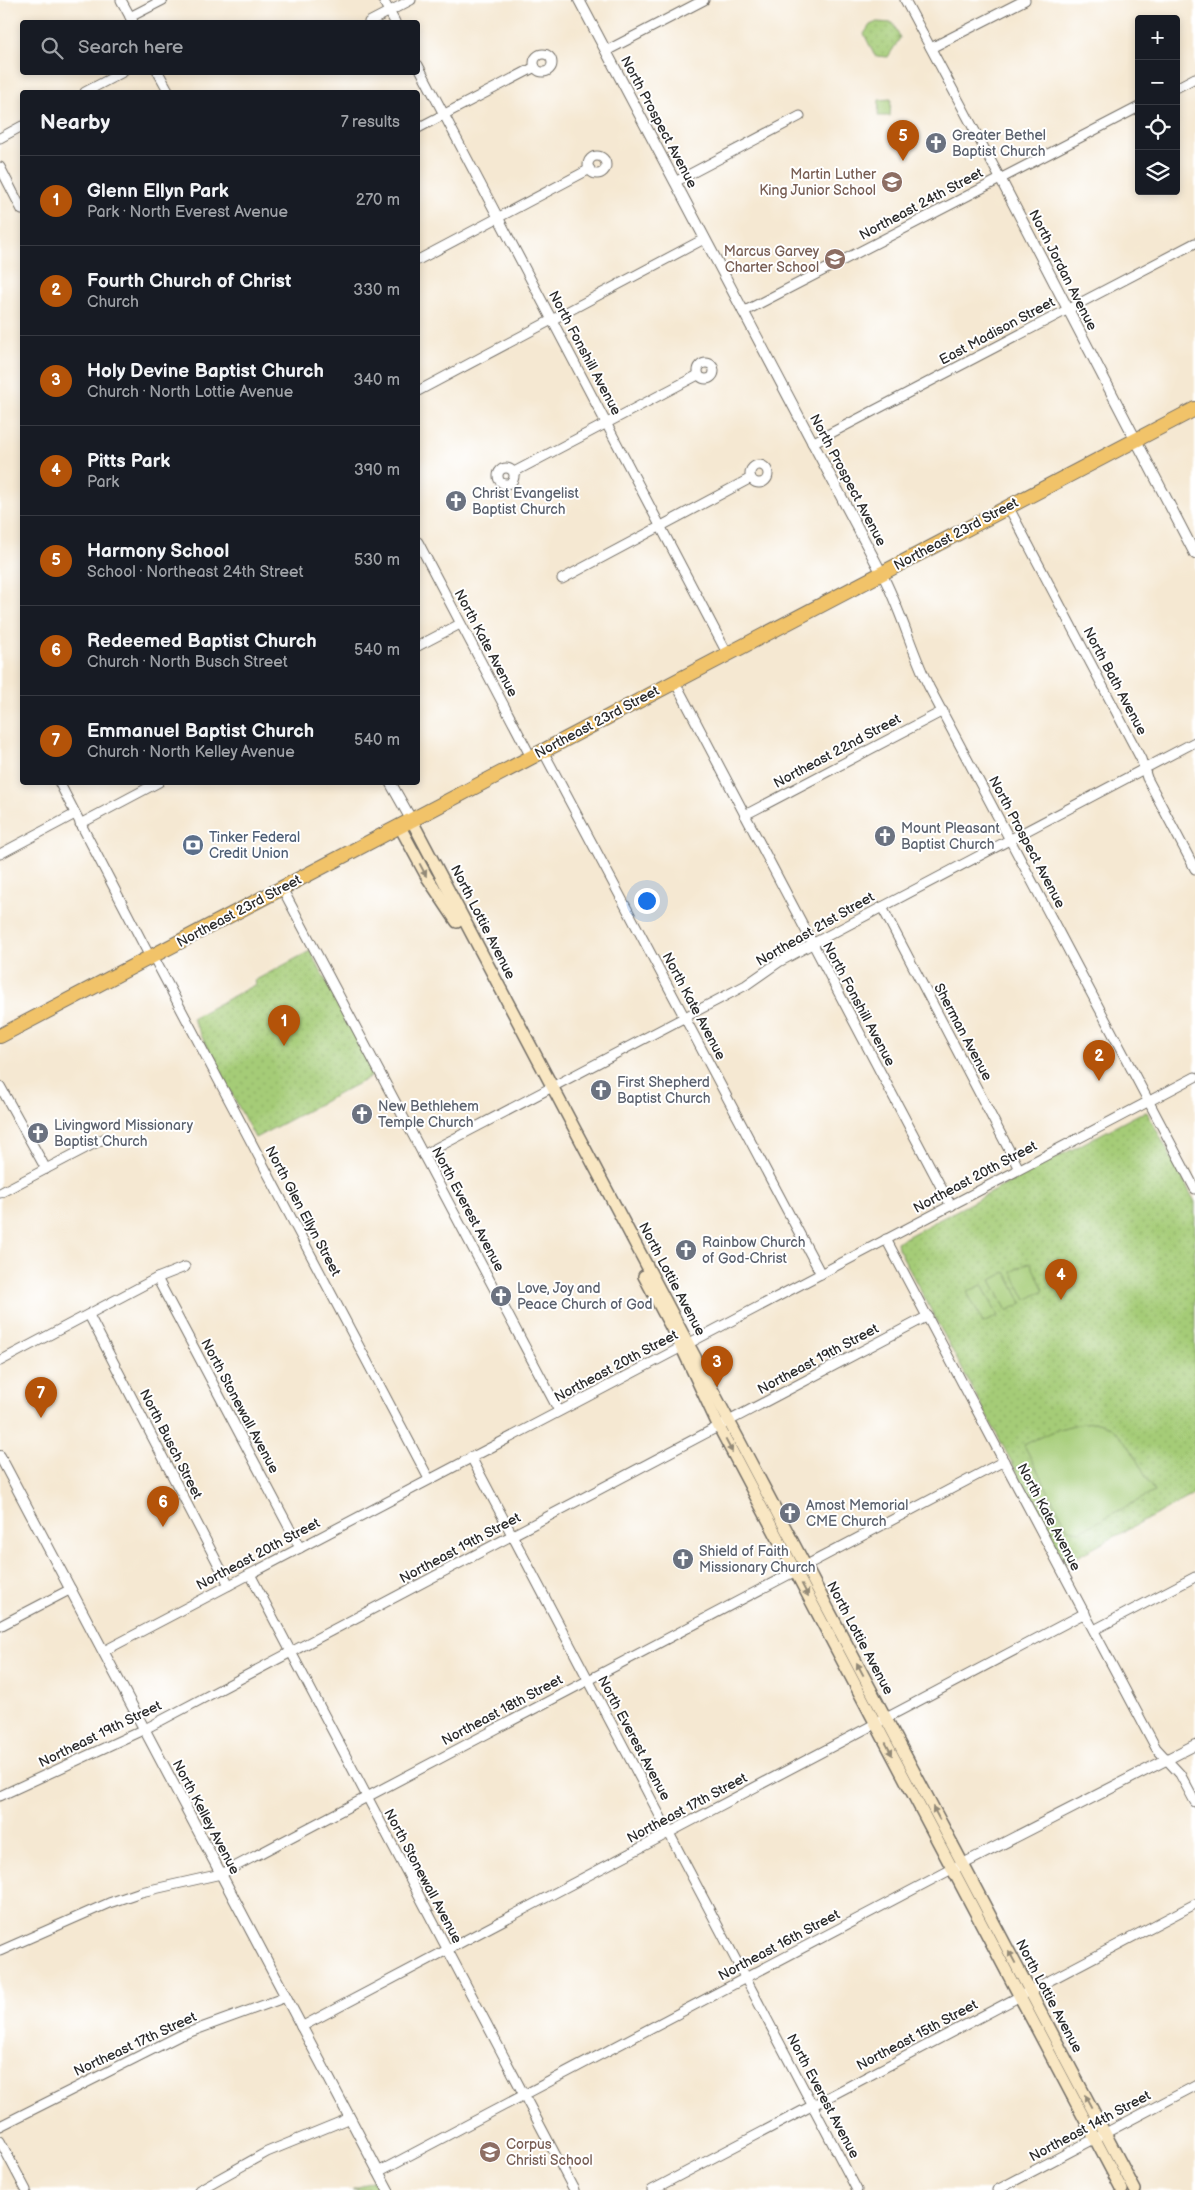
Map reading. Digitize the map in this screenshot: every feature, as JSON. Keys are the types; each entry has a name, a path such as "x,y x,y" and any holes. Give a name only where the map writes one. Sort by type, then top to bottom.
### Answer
{"main road":[{"name":"Northeast 23rd Street","path":"0,1036 1195,409"},
{"name":"North Lottie Avenue","path":"406,824 427,877 451,912 550,1089 800,1569 1100,2136 1135,2190"},
{"name":"North Lottie Avenue","path":"1100,2136 1122,2190"}],"street":[{"path":"121,0 131,20 163,0"},
{"path":"383,0 394,20"},
{"path":"373,20 411,0"},
{"name":"North Prospect Avenue","path":"579,0 882,574 898,609 917,663 1195,1189"},
{"path":"606,51 704,0"},
{"name":"North Jordan Avenue","path":"906,0 1195,554"},
{"path":"931,48 1025,0"},
{"path":"420,127 535,67"},
{"name":"North Fonshill Avenue","path":"420,69 728,655"},
{"path":"90,90 117,75"},
{"path":"160,75 168,90"},
{"path":"1180,86 1195,78"},
{"name":"Northeast 24th Street","path":"743,312 1135,109"},
{"path":"674,182 800,116"},
{"path":"0,138 20,127"},
{"path":"0,167 20,206"},
{"path":"420,259 590,169"},
{"path":"420,390 704,239"},
{"name":"East Madison Street","path":"812,443 1195,243"},
{"path":"514,472 698,375"},
{"path":"562,579 751,478"},
{"name":"North Bath Avenue","path":"1008,506 1195,869"},
{"name":"North Kate Avenue","path":"420,546 460,624 537,754 685,1017 821,1274"},
{"path":"420,645 460,624"},
{"name":"North Fonshill Avenue","path":"674,682 951,1206"},
{"name":"Northeast 22nd Street","path":"744,815 943,711"},
{"name":"Northeast 21st Street","path":"424,1155 746,985 780,962 812,944 1195,742"},
{"name":"North Glen Ellyn Street","path":"61,785 429,1479"},
{"path":"80,824 153,785"},
{"name":"North Lottie Avenue","path":"391,785 406,824"},
{"path":"0,854 76,814"},
{"name":"North Everest Avenue","path":"282,888 559,1411"},
{"name":"Sherman Avenue","path":"882,907 1019,1169"},
{"name":"Northeast 20th Street","path":"104,1651 1195,1077"},
{"path":"0,1086 46,1169"},
{"path":"0,1193 105,1138"},
{"name":"North Kate Avenue","path":"886,1239 1156,1748 1180,1774 1195,1802"},
{"path":"0,1361 157,1278 185,1267"},
{"name":"North Stonewall Avenue","path":"157,1278 300,1548"},
{"name":"North Busch Street","path":"89,1315 229,1585"},
{"name":"Northeast 19th Street","path":"0,1796 145,1730 928,1316"},
{"name":"North Kelley Avenue","path":"0,1456 388,2190"},
{"name":"North Everest Avenue","path":"471,1458 857,2190"},
{"name":"Northeast 18th Street","path":"0,1951 116,1900 141,1892 221,1874 1004,1462"},
{"name":"North Stonewall Avenue","path":"250,1574 290,1654 574,2190"},
{"path":"1094,1630 1195,1577"},
{"path":"0,1626 71,1589"},
{"name":"Northeast 17th Street","path":"302,2027 1085,1613"},
{"name":"Northeast 16th Street","path":"378,2172 958,1867 1195,1745"},
{"name":"Northeast 15th Street","path":"652,2190 1195,1904"},
{"name":"Northeast 17th Street","path":"0,2126 179,2036 286,1997"},
{"name":"Northeast 14th Street","path":"997,2190 1195,2086"},
{"path":"199,2190 267,2152 350,2118"},
{"path":"0,2141 26,2190"}],"green space":[{"path":"877,22 893,23 900,38 888,57 875,56 864,34 870,25"},
{"path":"891,99 890,116 878,116 879,100"},
{"path":"310,951 376,1074 255,1138 192,1018 256,984 254,981"},
{"path":"1147,1112 1195,1202 1195,1494 1065,1563 898,1248 897,1242 1139,1114"},
{"path":"1030,1262 1044,1290 1026,1300 1012,1272"},
{"path":"1006,1272 1022,1303 1007,1311 991,1280"},
{"path":"982,1285 998,1316 983,1323 967,1292"},
{"path":"1094,1422 1111,1427 1129,1446 1154,1492 1080,1531 1068,1529 1024,1445 1058,1430"},
{"path":"375,2179 381,2190 353,2190"}],"place":[{"name":"Greater Bethel Baptist Church","path":"936,143"},
{"name":"Harmony School","path":"903,161"},
{"name":"Martin Luther King Junior School","path":"892,182"},
{"name":"Marcus Garvey Charter School","path":"835,259"},
{"name":"Christ Evangelist Baptist Church","path":"456,501"},
{"name":"Mount Pleasant Baptist Church","path":"885,836"},
{"name":"Tinker Federal Credit Union","path":"193,845"},
{"name":"Glenn Ellyn Park","path":"284,1046"},
{"name":"Fourth Church of Christ","path":"1099,1081"},
{"name":"First Shepherd Baptist Church","path":"601,1090"},
{"name":"New Bethlehem Temple Church","path":"362,1114"},
{"name":"Livingword Missionary Baptist Church","path":"38,1133"},
{"name":"Rainbow Church of God-Christ","path":"686,1250"},
{"name":"Love, Joy and Peace Church of God","path":"501,1296"},
{"name":"Pitts Park","path":"1061,1300"},
{"name":"Holy Devine Baptist Church","path":"717,1387"},
{"name":"Emmanuel Baptist Church","path":"41,1418"},
{"name":"Amost Memorial CME Church","path":"790,1513"},
{"name":"Redeemed Baptist Church","path":"163,1527"},
{"name":"Shield of Faith Missionary Church","path":"683,1559"},
{"name":"Corpus Christi School","path":"490,2152"}]}
